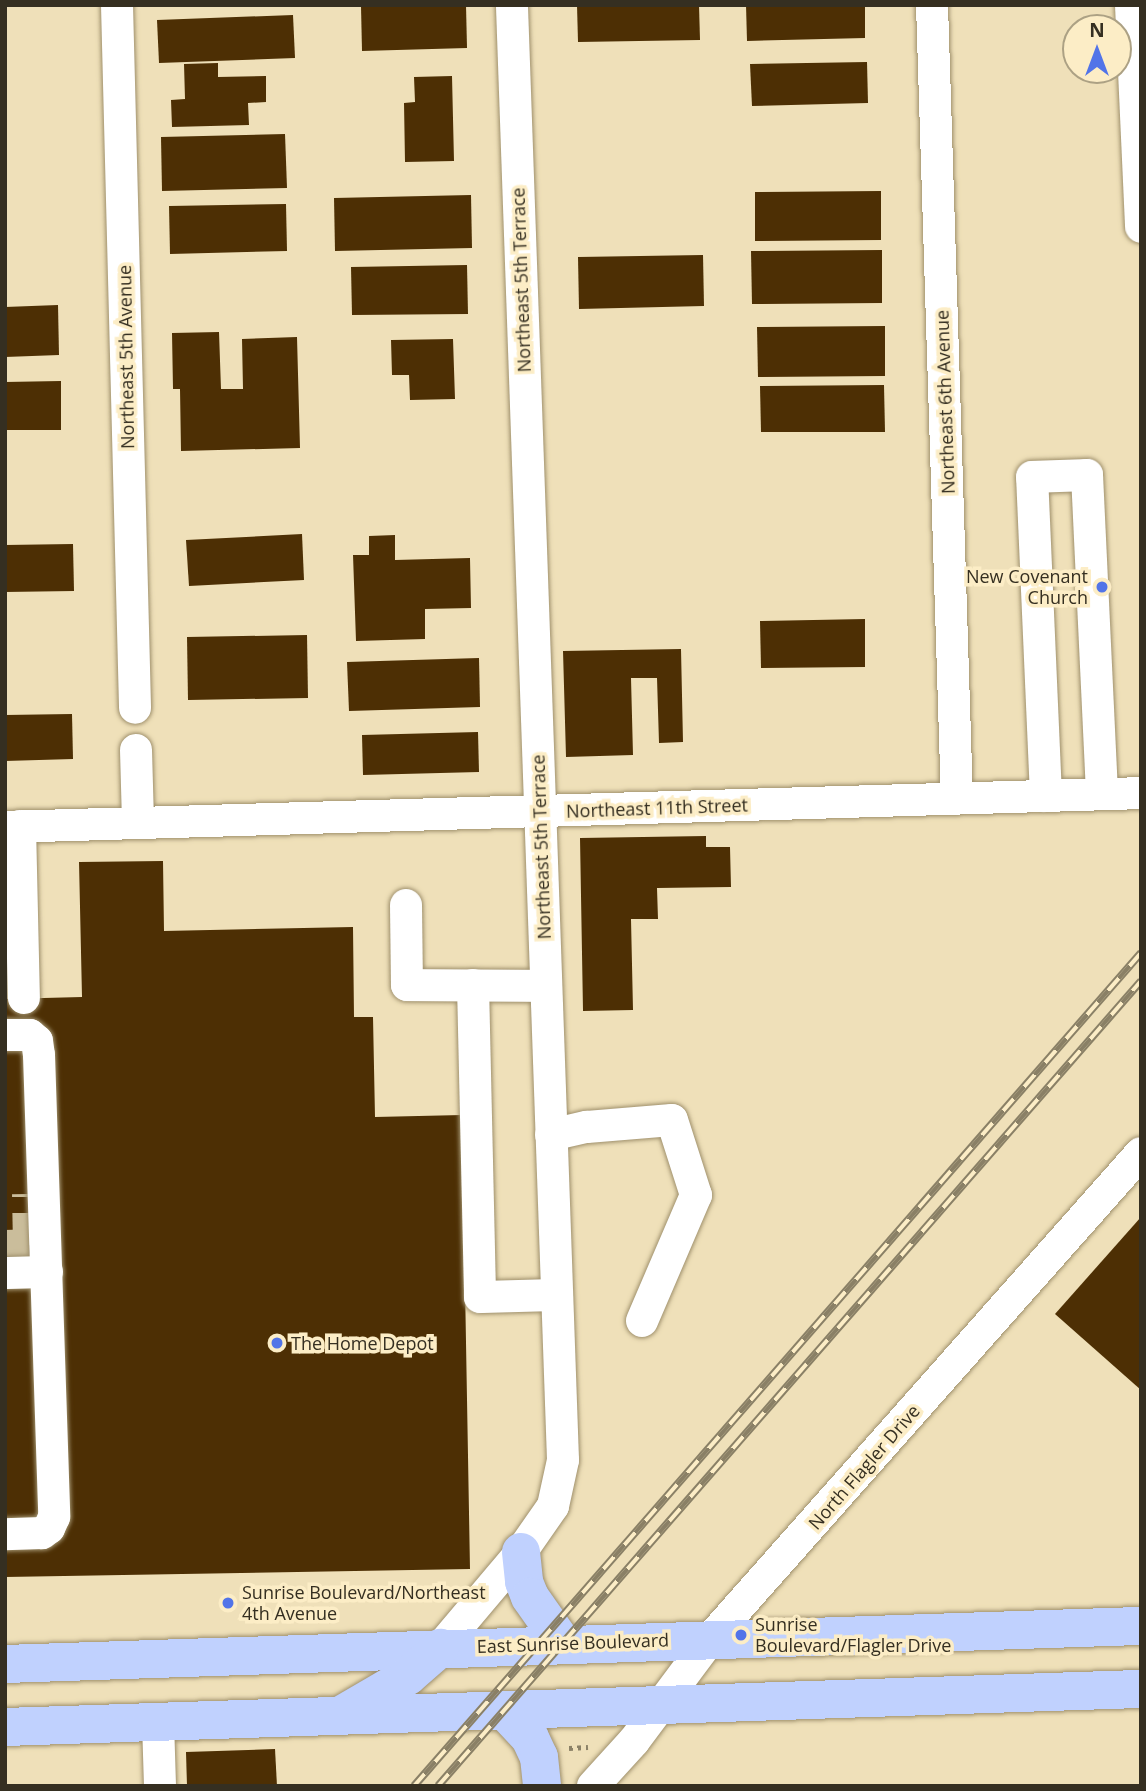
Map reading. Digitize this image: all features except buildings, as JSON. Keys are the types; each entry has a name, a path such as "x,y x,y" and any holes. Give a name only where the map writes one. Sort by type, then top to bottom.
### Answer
{"main road":[{"path":"521,1552 524,1582 530,1597 563,1644"},
{"name":"East Sunrise Boulevard","path":"5,1664 1141,1626"},
{"path":"341,1715 408,1676 440,1648"},
{"path":"5,1727 1137,1692"},
{"path":"505,1710 530,1738 539,1757 542,1786"}],"street":[{"name":"Northeast 5th Avenue","path":"117,5 135,708"},
{"name":"Northeast 5th Terrace","path":"440,1648 521,1552 553,1506 563,1460 512,5"},
{"name":"Northeast 6th Avenue","path":"932,5 957,799"},
{"path":"1131,5 1141,227"},
{"path":"1046,796 1032,477 1073,475 1087,475 1102,794"},
{"path":"136,750 138,823"},
{"name":"Northeast 11th Street","path":"13,827 1141,793"},
{"path":"13,827 14,915 24,998"},
{"path":"405,905 407,985 546,986"},
{"path":"473,985 480,1297 557,1295"},
{"path":"5,1035 30,1035 37,1041 54,1517 49,1528 42,1533 5,1534"},
{"path":"551,1135 587,1127 671,1120 696,1195 642,1321"},
{"name":"North Flagler Drive","path":"593,1786 634,1741 711,1639 1141,1153"},
{"path":"5,1273 47,1272"},
{"path":"158,1722 160,1786"}],"tunnel":[{"path":"5,1246 29,1245 28,1194"}],"railway":[{"path":"414,1786 1141,953"},
{"path":"438,1786 1141,981"}],"place":[{"name":"New Covenant Church","path":"1102,587"},
{"name":"The Home Depot","path":"277,1343"},
{"name":"Sunrise Boulevard/Northeast 4th Avenue","path":"228,1603"},
{"name":"Sunrise Boulevard/Flagler Drive","path":"741,1635"}]}
